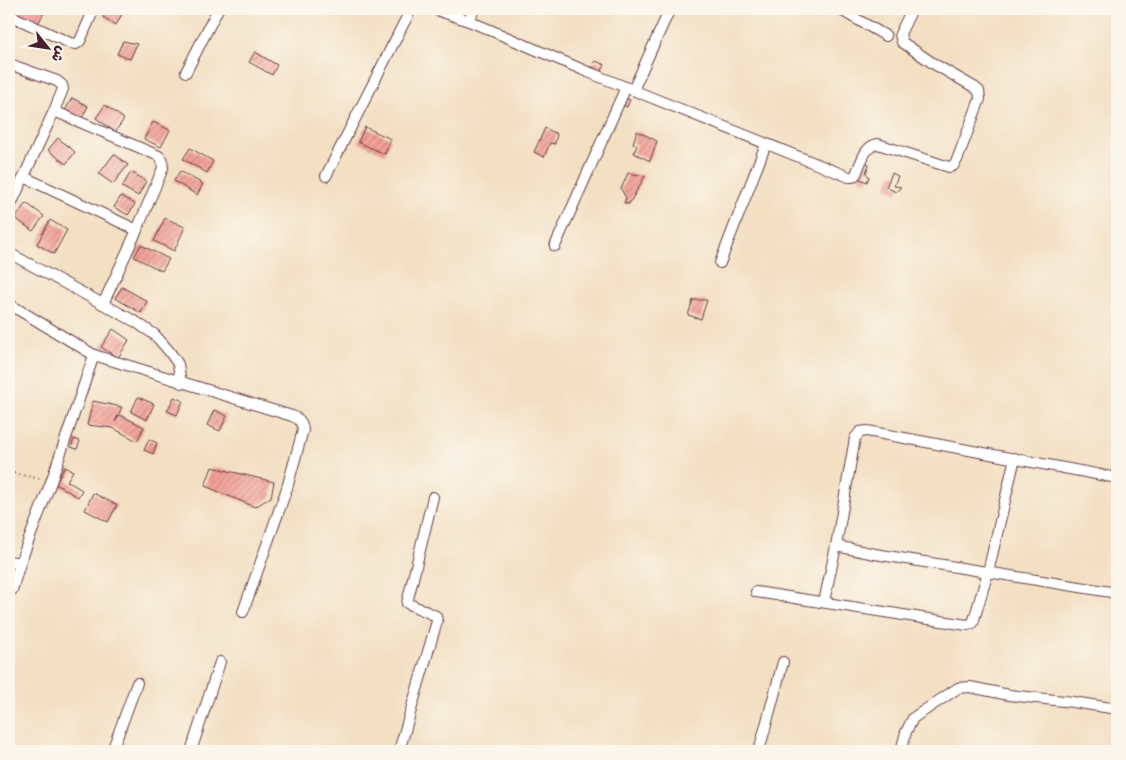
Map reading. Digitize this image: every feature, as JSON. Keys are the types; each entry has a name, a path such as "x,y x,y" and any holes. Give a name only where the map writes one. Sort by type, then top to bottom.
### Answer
{"street":[{"path":"9,16 76,44 80,41 94,9"},
{"path":"186,72 218,9"},
{"path":"326,176 411,9"},
{"path":"434,9 469,21 629,89 849,177 853,177 856,174 869,148 873,144 884,145 938,165 953,166 980,99 979,92 974,87 934,64 902,42 900,34 912,9"},
{"path":"469,21 474,9"},
{"path":"555,246 629,89 670,9"},
{"path":"838,9 886,36"},
{"path":"9,64 57,81 62,85 54,111 9,209"},
{"path":"54,111 159,156 162,160 163,168 103,304"},
{"path":"720,262 766,144"},
{"path":"24,176 137,230"},
{"path":"9,253 136,322 155,335 178,364 182,383"},
{"path":"9,304 94,355 292,416 298,418 302,423 303,430 287,488 243,612"},
{"path":"12,590 94,355"},
{"path":"824,602 855,438 860,432 867,431 1117,478"},
{"path":"756,592 967,626 973,623 988,572 1015,458"},
{"path":"399,751 438,620 436,616 407,603 433,497"},
{"path":"836,546 1117,593"},
{"path":"9,561 20,563"},
{"path":"191,751 220,662"},
{"path":"759,751 783,662"},
{"path":"112,751 137,682"},
{"path":"901,751 906,732 913,718 958,688 975,687 1009,696 1117,709"}],"path":[{"path":"9,472 51,482"}],"building":[{"path":"17,9 46,9 36,27 14,15"},
{"path":"108,9 124,10 116,25 103,17"},
{"path":"123,41 137,44 130,59 117,54"},
{"path":"255,52 277,65 272,75 249,62"},
{"path":"596,61 605,65 601,72 591,66"},
{"path":"622,97 630,100 627,107 620,104"},
{"path":"72,98 88,106 80,122 64,113"},
{"path":"105,105 124,119 115,132 96,118"},
{"path":"153,122 170,130 161,147 144,139"},
{"path":"365,127 391,139 385,154 358,142"},
{"path":"545,128 557,134 555,144 550,143 544,157 534,152"},
{"path":"637,131 657,141 650,161 634,153 637,145 633,143"},
{"path":"58,138 75,152 66,164 48,150"},
{"path":"190,148 213,161 207,173 183,159"},
{"path":"114,154 128,165 113,184 99,174"},
{"path":"864,162 869,164 866,173 869,177 867,182 858,178"},
{"path":"180,171 203,184 197,195 174,181"},
{"path":"131,172 146,181 138,196 122,187"},
{"path":"628,173 645,176 629,204 624,203 626,198 621,189"},
{"path":"892,173 898,176 894,186 901,187 896,192 886,187"},
{"path":"121,196 135,204 128,215 114,207"},
{"path":"26,203 44,216 33,231 15,218"},
{"path":"165,218 185,227 174,251 154,241"},
{"path":"50,220 67,230 54,254 37,244"},
{"path":"141,245 169,259 162,271 134,257"},
{"path":"122,287 147,301 141,313 115,298"},
{"path":"693,300 707,300 701,319 688,315"},
{"path":"113,329 129,340 118,358 101,347"},
{"path":"138,397 154,404 147,420 131,412"},
{"path":"174,397 183,401 177,415 167,411"},
{"path":"93,401 122,407 115,422 120,415 144,427 137,441 113,428 87,425"},
{"path":"214,410 227,416 220,431 207,425"},
{"path":"74,439 80,441 77,449 71,447"},
{"path":"149,439 157,443 153,454 144,450"},
{"path":"65,467 73,471 67,481 82,490 78,497 55,484"},
{"path":"212,467 274,482 271,497 255,507 205,486"},
{"path":"93,493 117,505 108,522 85,510"}]}
